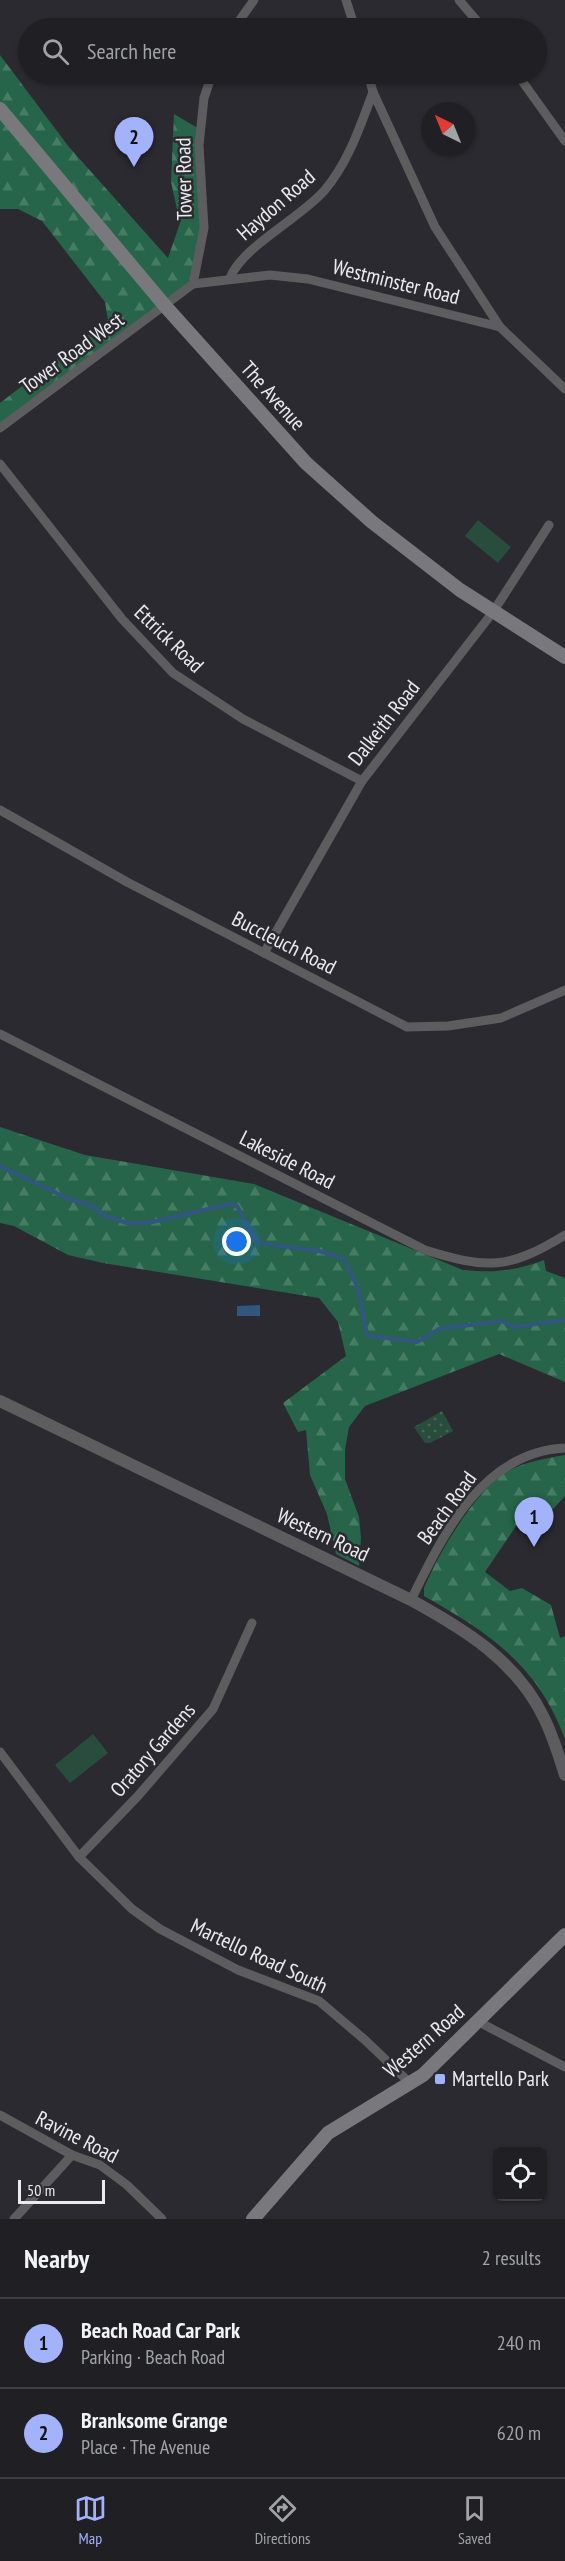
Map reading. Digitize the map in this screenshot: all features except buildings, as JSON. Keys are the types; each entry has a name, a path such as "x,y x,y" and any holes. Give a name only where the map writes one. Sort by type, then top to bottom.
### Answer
{"main road":[{"name":"The Avenue","path":"0,109 166,307 306,463 372,522 460,590 565,657"},
{"name":"Western Road","path":"253,2219 328,2133 411,2084 479,2022 565,1935"}],"street":[{"path":"241,18 254,0"},
{"path":"346,0 352,18"},
{"path":"459,0 474,18"},
{"name":"Tower Road","path":"194,284 204,228 199,145 204,98 209,84"},
{"path":"371,84 435,227 500,327"},
{"path":"524,84 565,141"},
{"name":"Haydon Road","path":"230,278 240,261 324,191 345,162 373,92"},
{"name":"Westminster Road","path":"194,284 270,275 308,279 500,327 565,389"},
{"path":"166,307 194,284"},
{"name":"Tower Road West","path":"0,428 166,307"},
{"name":"Ettrick Road","path":"0,464 122,620 173,673 243,719 362,781"},
{"name":"Dalkeith Road","path":"264,952 362,781 494,612 549,525"},
{"name":"Buccleuch Road","path":"0,810 127,882 406,1027 448,1026 501,1018 565,990"},
{"name":"Lakeside Road","path":"0,1034 425,1250 465,1262 495,1265 540,1251 565,1235"},
{"name":"Western Road","path":"0,1401 411,1600 460,1627 516,1674 544,1717 565,1775"},
{"name":"Beach Road","path":"411,1600 437,1547 458,1516 496,1472 526,1456 565,1448"},
{"name":"Oratory Gardens","path":"79,1857 138,1797 213,1709 252,1623"},
{"name":"Martello Road South","path":"0,1753 79,1857 132,1909 159,1929 238,1970 319,2001 366,2040 411,2084"},
{"path":"479,2022 565,2067"},
{"name":"Ravine Road","path":"0,2115 72,2155 100,2165 127,2185 162,2219"},
{"path":"14,2219 72,2155"}],"green space":[{"path":"0,55 18,79 18,84 22,84 69,147 168,258 180,223 171,182 174,114 201,130 204,228 193,284 0,428 0,403 108,320 105,302 42,221 18,209 0,209"},
{"path":"478,520 511,547 498,563 465,536"},
{"path":"0,1127 85,1155 254,1184 463,1270 504,1270 524,1267 544,1260 546,1271 565,1278 565,1382 499,1354 365,1406 349,1427 345,1450 345,1479 359,1517 361,1538 359,1566 336,1554 327,1514 310,1475 306,1430 298,1432 283,1403 346,1356 338,1322 319,1298 103,1263 68,1255 14,1226 0,1223"},
{"path":"442,1411 453,1431 430,1443 425,1443 414,1427"},
{"path":"565,1455 565,1496 542,1521 527,1510 485,1572 510,1591 522,1588 551,1605 560,1638 565,1636 565,1739 554,1713 526,1671 490,1638 424,1596 424,1588 458,1526 491,1484 503,1474 517,1467"},
{"path":"93,1734 108,1753 70,1783 55,1765"}],"water":[{"path":"260,1305 260,1316 237,1316 237,1306"}],"waterway":[{"path":"0,1166 69,1199 91,1205 103,1215 127,1223 148,1223 230,1204 237,1206 255,1239 264,1244 319,1251 344,1259 358,1288 367,1335 417,1342 439,1329 502,1321 513,1327 565,1320"}],"place":[{"name":"Branksome Grange","path":"134,167"},
{"name":"Beach Road Car Park","path":"534,1547"},
{"name":"Martello Park","path":"440,2079"}]}
